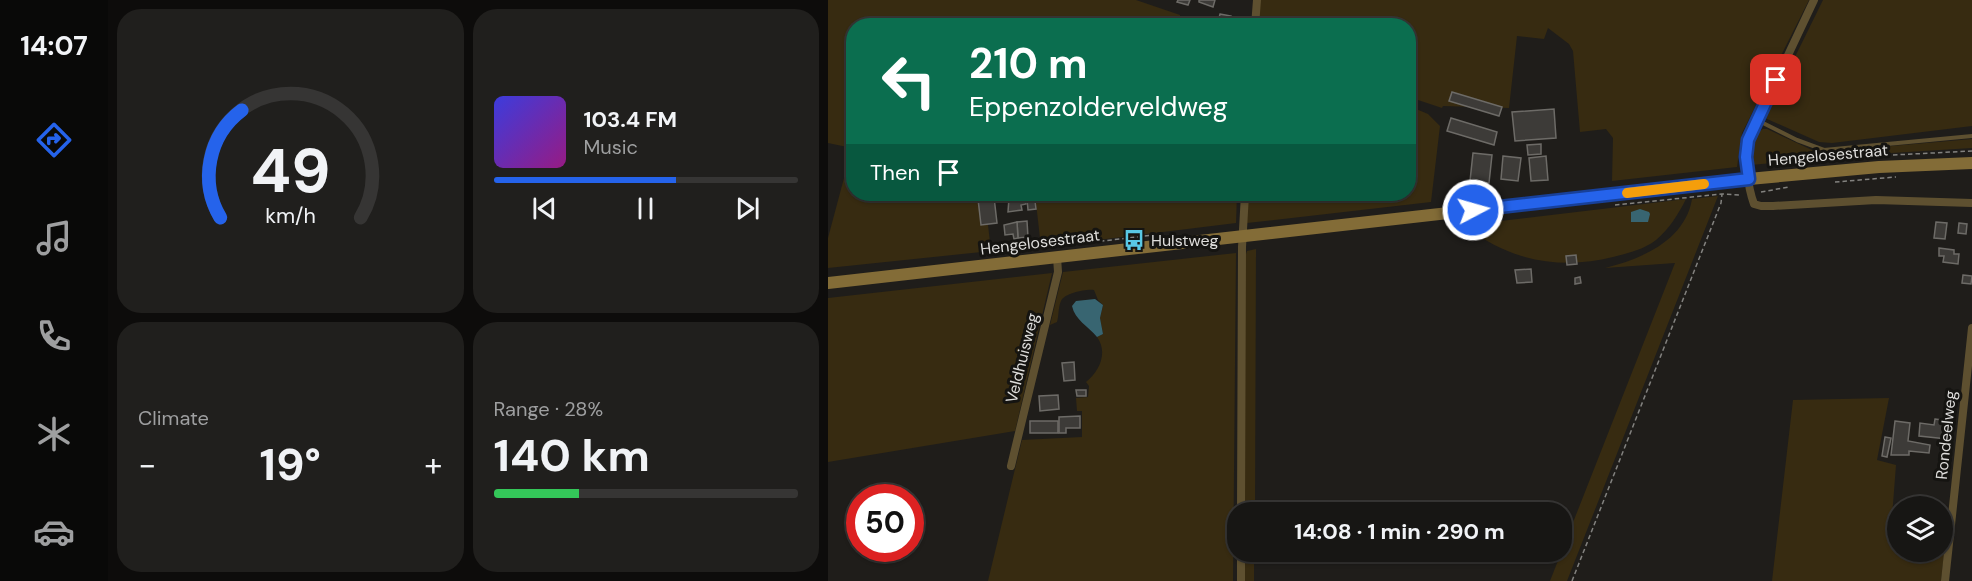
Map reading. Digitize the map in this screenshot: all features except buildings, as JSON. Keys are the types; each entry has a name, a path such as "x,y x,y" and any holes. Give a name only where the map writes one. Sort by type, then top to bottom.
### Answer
{"main road":[{"name":"Hengelosestraat","path":"828,283 1749,179 1879,167 1972,163"}],"street":[{"path":"1256,18 1257,0"},
{"path":"1815,0 1756,120 1747,148 1749,179 1754,204 1761,206 1876,200 1972,203"},
{"path":"1241,502 1242,236 1244,201"},
{"name":"Veldhuisweg","path":"1011,466 1058,273 1057,257"},
{"name":"Rondeelweg","path":"1945,581 1972,328"},
{"path":"1240,581 1241,562"}],"lane":[{"path":"1756,120 1824,150 1972,136"}],"path":[{"name":"Hengelosestraat","path":"1833,183 1900,177"},
{"name":"Hengelosestraat","path":"1572,581 1721,203 1722,194 1751,194 1793,186"}],"shaded area":[{"path":"828,0 1136,0 1180,15 1180,18 846,18 846,147 828,143"},
{"path":"1260,0 1809,0 1742,133 1737,167 1612,181 1613,138 1606,129 1580,132 1573,51 1569,44 1548,28 1544,39 1517,36 1509,108 1443,106 1442,108 1416,99 1416,18 1259,18"},
{"path":"1823,0 1972,0 1972,126 1832,143 1819,142 1765,118"},
{"path":"1416,109 1428,114 1440,126 1431,202 1247,223 1247,201 1416,201"},
{"path":"1763,129 1812,150 1823,152 1972,139 1972,148 1751,165 1749,147 1754,134"},
{"path":"846,170 846,201 978,201 981,225 988,225 991,251 828,268 828,238"},
{"path":"1718,196 1567,581 1550,581 1557,562 1572,562 1572,525 1675,263 1605,268 1647,253 1671,237 1688,214 1692,199"},
{"path":"1686,199 1669,226 1651,243 1641,249 1594,261 1556,262 1519,255 1484,239 1467,225"},
{"path":"1036,201 1237,201 1236,223 1041,247"},
{"path":"1256,249 1255,502 1244,502 1245,257 1247,251"},
{"path":"1236,253 1234,502 1227,502 1227,562 1233,562 1233,581 988,581 1022,440 1082,437 1082,411 1077,411 1076,398 1088,397 1089,386 1086,382 1099,367 1101,361 1102,349 1097,337 1103,334 1100,318 1103,305 1094,290 1076,292 1063,298 1057,322 1050,325 1063,272"},
{"path":"1052,273 1015,431 828,462 828,298"},
{"path":"1889,398 1877,460 1896,465 1894,496 1887,496 1887,562 1943,562 1941,581 1772,581 1793,400"},
{"path":"1244,562 1254,562 1254,581 1244,581"}],"water":[{"path":"1640,209 1649,212 1648,222 1631,222 1631,212"},
{"path":"1095,299 1103,305 1100,318 1103,334 1097,337 1079,319 1072,306 1076,301"}],"slow traffic":[{"path":"1627,193 1704,184"}],"place":[{"name":"Hulstweg","path":"1134,240"}],"route":[{"path":"1473,210 1749,179 1746,157 1748,140 1776,80"}]}
